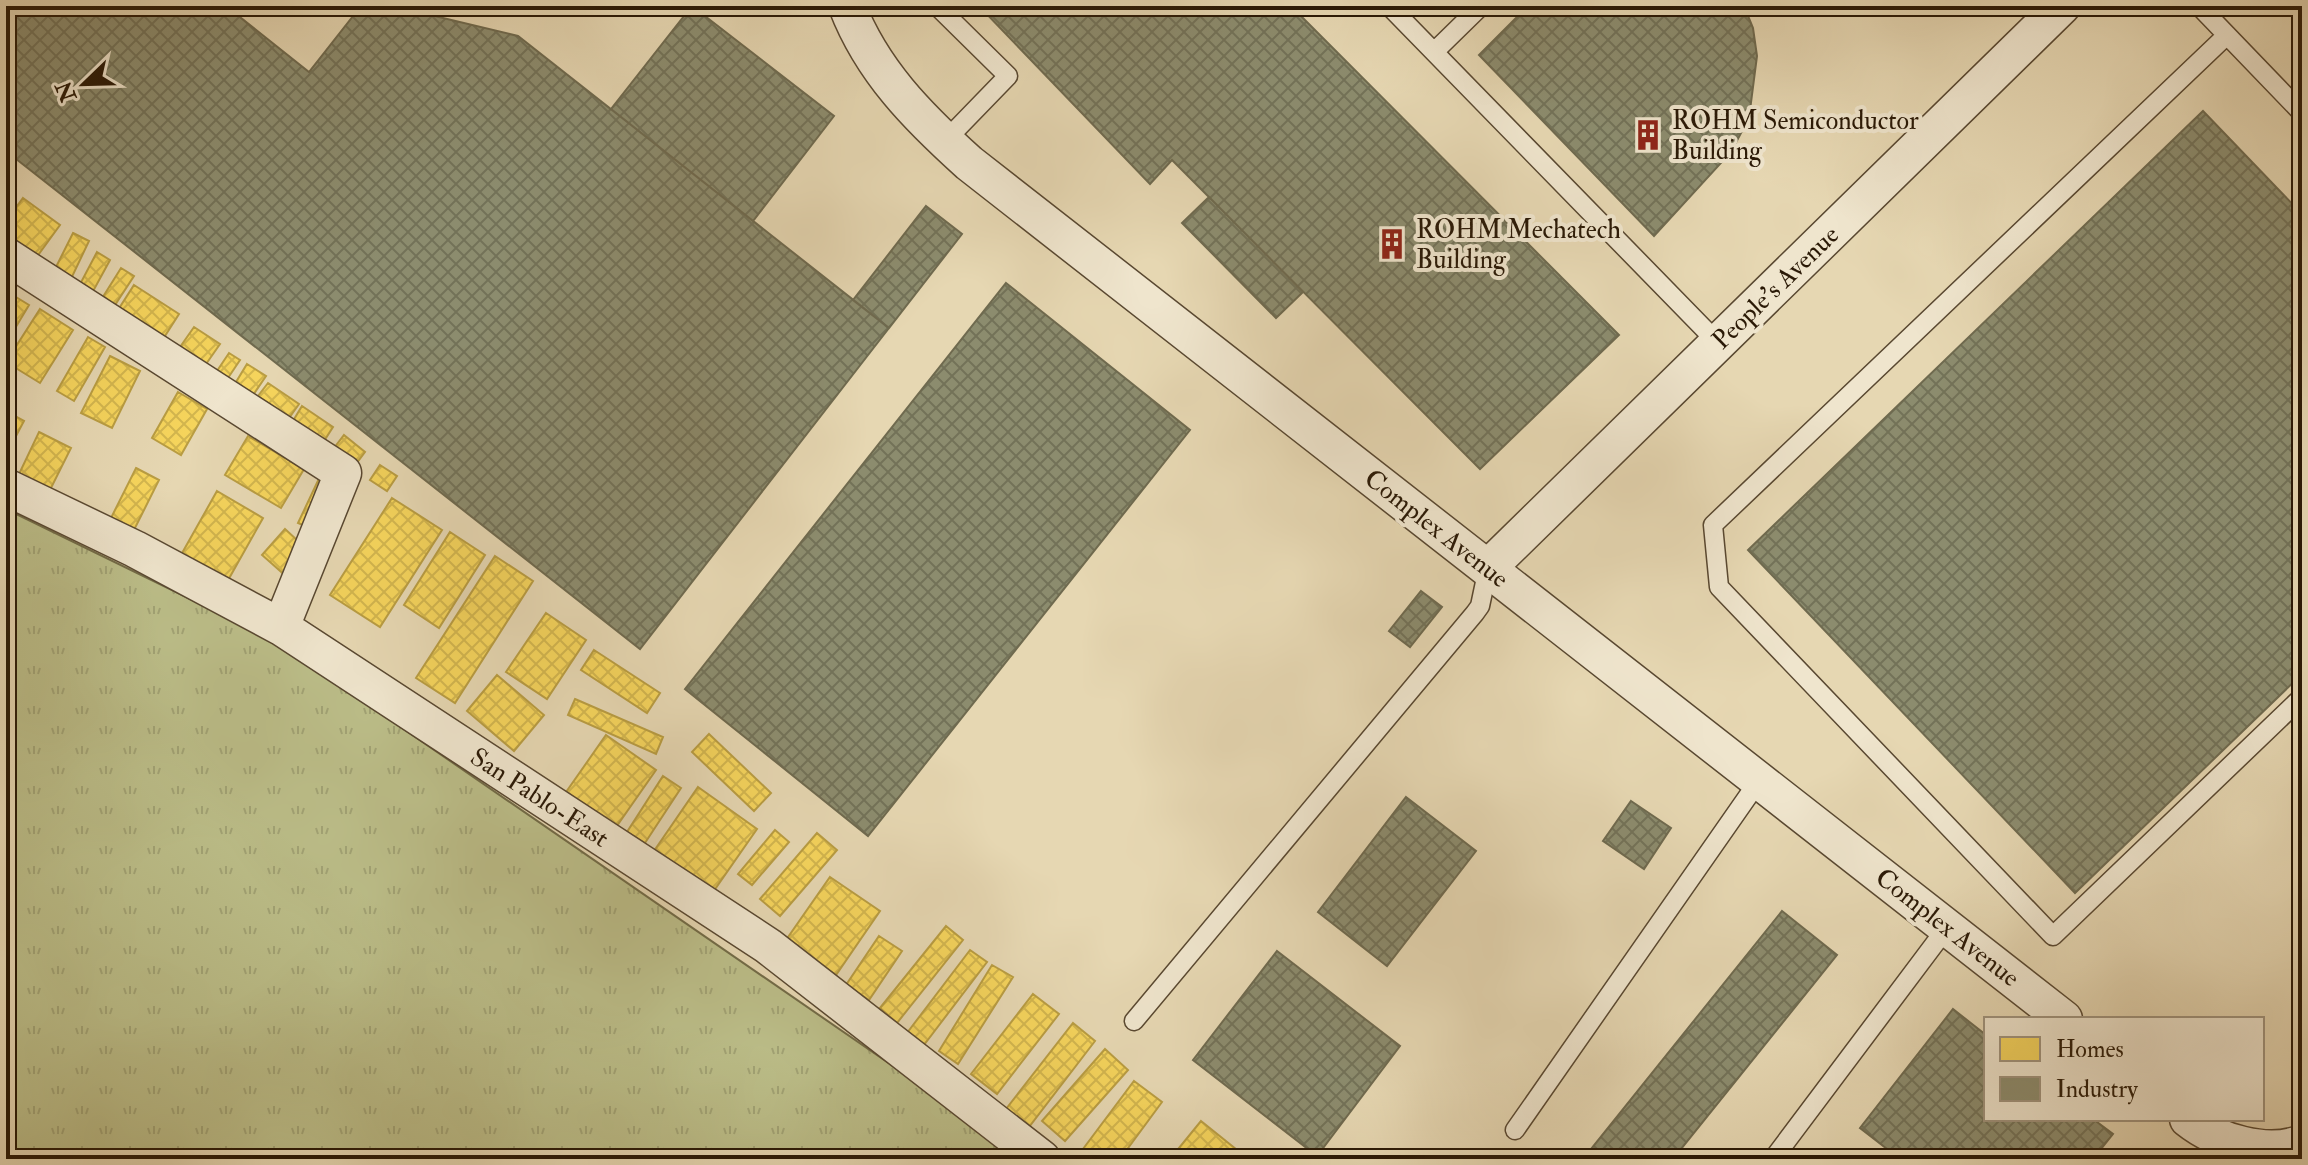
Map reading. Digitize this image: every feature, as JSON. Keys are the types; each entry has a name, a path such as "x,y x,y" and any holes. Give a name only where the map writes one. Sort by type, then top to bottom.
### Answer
{"street":[{"name":"Complex Avenue","path":"847,6 872,58 895,91 945,141 2062,1017"},
{"name":"People's Avenue","path":"1488,568 2062,6"},
{"path":"6,256 343,473 281,627"},
{"name":"San Pablo-East","path":"6,487 135,549 281,627 768,946 1042,1159"},
{"path":"2191,1121 2247,1153 2302,1143"}],"lane":[{"path":"1389,6 1718,343"},
{"path":"1434,52 1481,6"},
{"path":"2199,6 2302,113"},
{"path":"939,8 1008,76 945,141"},
{"path":"2227,35 1713,525 1719,587 2053,936 2302,697"},
{"path":"1134,1021 1475,613 1480,606 1488,568"},
{"path":"1515,1130 1760,779"},
{"path":"1773,1159 1948,926"}],"green space":[{"path":"6,509 276,641 980,1126 1020,1159 6,1159"}],"building: Homes":[{"path":"23,198 60,225 36,258 6,236 6,221"},
{"path":"73,233 89,241 70,281 53,273"},
{"path":"97,252 110,260 91,295 78,288"},
{"path":"121,268 134,276 113,308 101,300"},
{"path":"134,285 179,314 163,339 118,310"},
{"path":"16,297 29,305 8,340 6,314"},
{"path":"40,309 73,330 40,383 6,362"},
{"path":"194,327 220,344 204,367 178,350"},
{"path":"88,337 105,347 74,401 57,391"},
{"path":"229,353 240,360 226,381 215,374"},
{"path":"110,356 140,371 112,428 81,413"},
{"path":"247,364 266,376 251,398 233,387"},
{"path":"268,383 299,404 289,418 258,396"},
{"path":"178,392 207,409 181,455 152,438"},
{"path":"302,406 333,427 324,441 293,421"},
{"path":"6,411 24,421 6,455"},
{"path":"39,432 71,448 50,490 19,474"},
{"path":"344,435 365,452 356,464 334,448"},
{"path":"248,436 304,469 281,508 225,475"},
{"path":"380,465 397,476 387,491 370,480"},
{"path":"136,468 159,480 133,532 110,520"},
{"path":"324,468 314,530 298,523"},
{"path":"217,491 263,518 227,582 181,555"},
{"path":"392,498 442,530 380,627 330,595"},
{"path":"285,529 310,552 287,577 262,555"},
{"path":"450,532 485,555 439,628 404,605"},
{"path":"495,556 533,581 455,703 416,678"},
{"path":"546,613 586,640 547,699 506,672"},
{"path":"594,650 660,693 647,713 581,670"},
{"path":"497,675 544,715 514,751 467,711"},
{"path":"575,699 663,737 656,754 568,715"},
{"path":"709,734 771,793 754,811 692,752"},
{"path":"606,735 656,770 614,830 564,795"},
{"path":"663,776 681,788 645,843 627,832"},
{"path":"698,787 757,829 713,892 654,851"},
{"path":"775,830 789,842 752,885 738,874"},
{"path":"817,833 837,850 780,916 760,899"},
{"path":"830,877 880,911 836,975 786,940"},
{"path":"946,926 963,940 897,1023 880,1008"},
{"path":"879,936 902,951 869,1000 846,985"},
{"path":"970,950 987,962 924,1045 907,1033"},
{"path":"992,965 1013,977 958,1064 939,1051"},
{"path":"1033,994 1059,1014 997,1094 971,1074"},
{"path":"1073,1023 1095,1041 1029,1127 1006,1109"},
{"path":"1105,1049 1128,1070 1065,1141 1042,1121"},
{"path":"1134,1081 1162,1102 1120,1159 1096,1159 1083,1149"},
{"path":"1201,1121 1242,1154 1238,1159 1170,1159"}],"building: Industry":[{"path":"6,6 226,6 309,72 361,6 393,6 518,36 889,328 640,649 6,151"},
{"path":"692,6 834,116 753,221 611,109"},
{"name":"ROHM Mechatech Building","path":"979,6 1291,6 1619,335 1480,469 1172,160 1150,184"},
{"name":"ROHM Semiconductor Building","path":"1528,6 1744,6 1753,28 1757,56 1749,118 1731,152 1654,236 1479,55"},
{"path":"2203,111 2302,214 2302,674 2075,893 1748,550"},
{"path":"1209,197 1303,292 1276,318 1182,223"},
{"path":"926,206 962,234 889,328 853,300"},
{"path":"1006,283 1190,430 868,836 685,689"},
{"path":"1421,591 1442,607 1410,647 1389,631"},
{"path":"1406,797 1476,851 1387,966 1318,912"},
{"path":"1631,801 1671,828 1644,869 1603,841"},
{"path":"1782,911 1837,955 1673,1159 1583,1159"},
{"path":"1277,951 1400,1046 1317,1156 1193,1060"},
{"path":"1953,1009 1984,1033 1984,1121 2096,1121 2113,1134 2093,1159 1900,1159 1860,1128"}],"place":[{"name":"ROHM Semiconductor Building","path":"1648,135"},
{"name":"ROHM Mechatech Building","path":"1392,244"}]}
